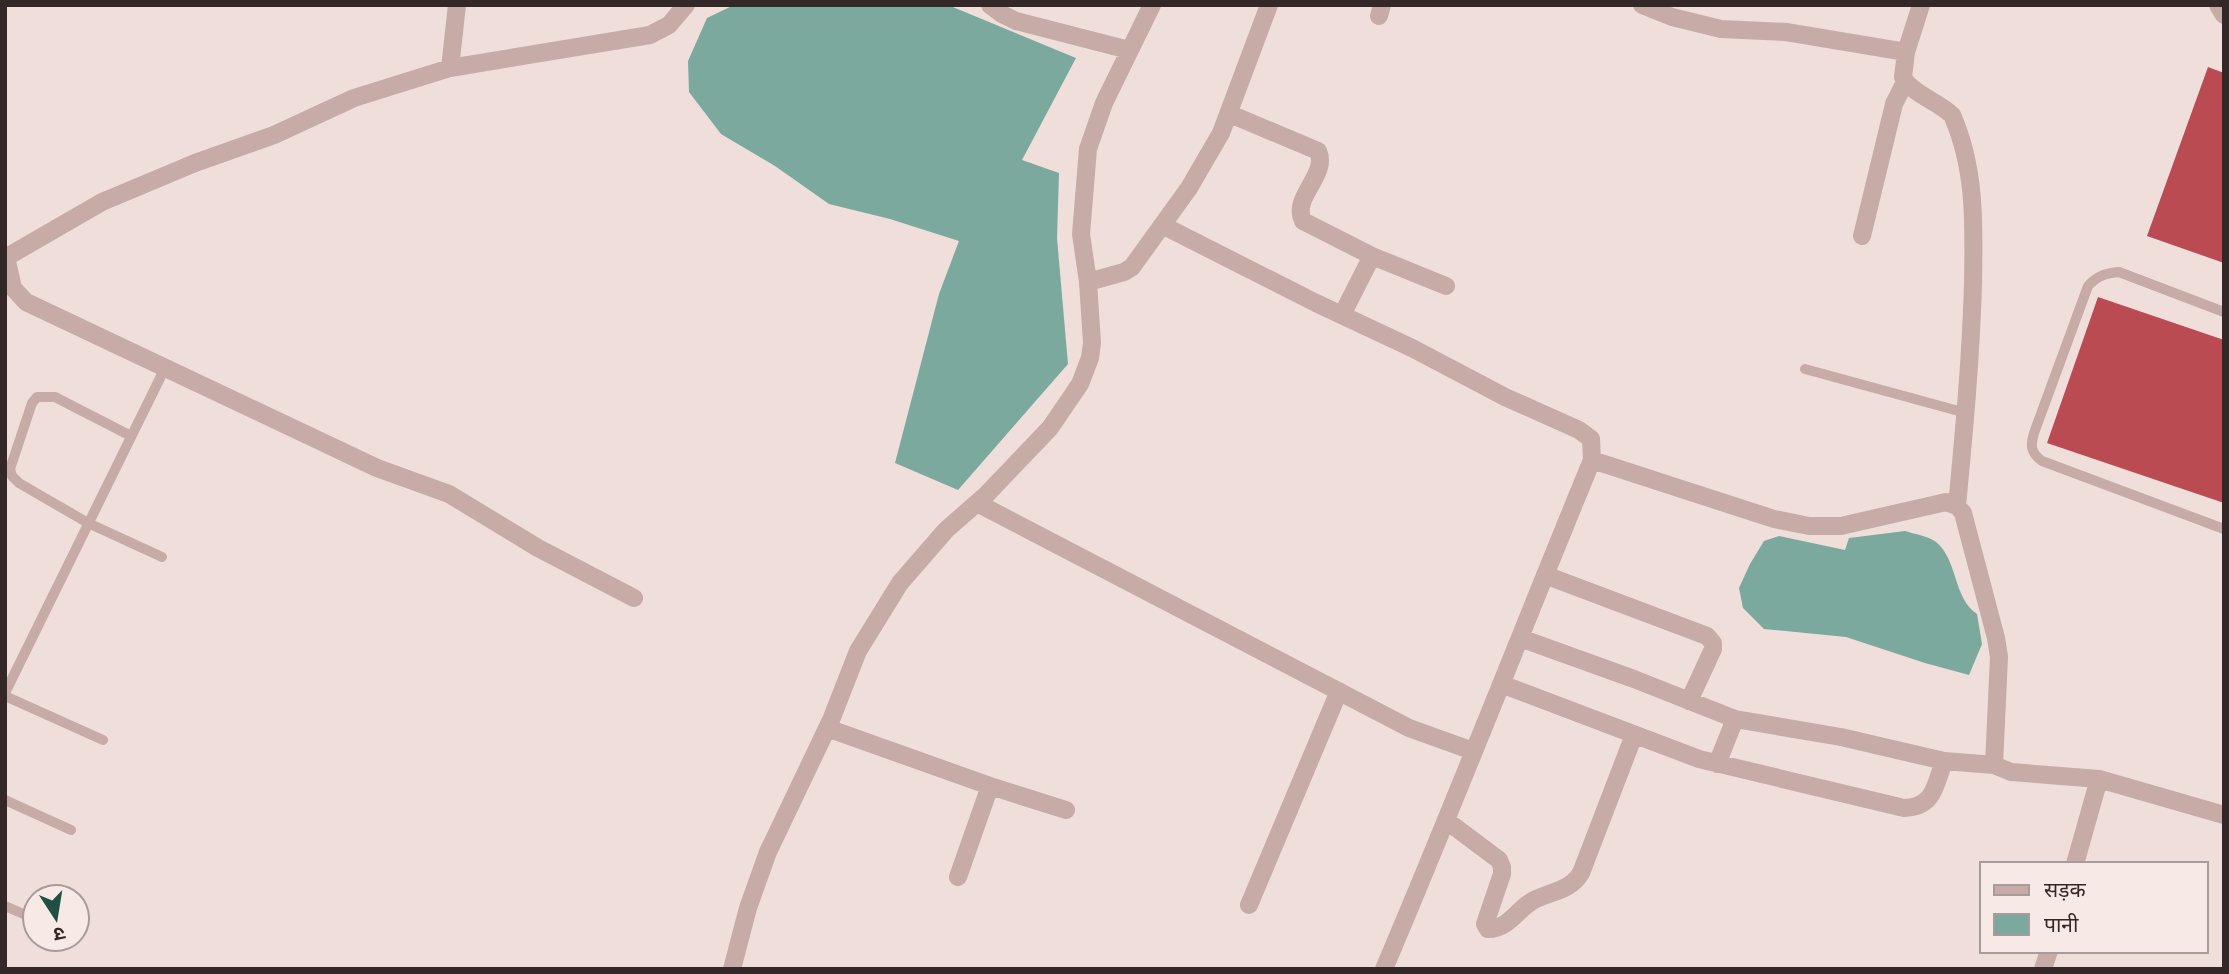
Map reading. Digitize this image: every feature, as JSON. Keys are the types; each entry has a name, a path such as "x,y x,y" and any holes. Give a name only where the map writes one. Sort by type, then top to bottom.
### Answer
{"street":[{"path":"450,68 457,5"},
{"path":"662,31 667,5"},
{"path":"634,598 538,548 449,494 377,468 26,302 13,288 6,258 114,197 203,160 274,135 335,105 450,68 650,35 662,31 686,5"},
{"path":"990,5 1016,21 1129,50"},
{"path":"732,969 748,908 768,852 827,728 858,651 900,583 946,530 977,503 1050,428 1080,384 1090,358 1092,344 1088,282 1081,234 1085,164 1104,103 1153,5"},
{"path":"1088,282 1124,272 1132,267 1189,188 1230,114 1258,29 1269,5"},
{"path":"1642,5 1672,17 1721,29 1786,32 1906,52"},
{"path":"1862,236 1894,104 1905,82 1902,68 1921,5"},
{"path":"2218,5 2224,15"},
{"path":"1905,82 1952,115 1971,181 1975,228 1971,358 1957,506"},
{"path":"1230,114 1318,151 1320,166 1301,207 1303,221 1372,256 1446,286"},
{"path":"1162,225 1412,348 1505,397 1579,430 1591,439 1591,460 1447,821 1384,969"},
{"path":"1342,315 1372,256"},
{"path":"1591,460 1774,519 1809,526 1841,526 1946,502 1957,506 1963,513 1996,638 1999,672 1994,765"},
{"path":"977,503 1409,728 1473,751"},
{"path":"1545,575 1707,636 1713,643 1713,649 1689,701"},
{"path":"1520,638 1735,719 1841,737 1944,761 1994,765 2011,772 2099,779 2224,815"},
{"path":"1501,684 1717,764 1903,808 1916,808 1925,804 1944,761"},
{"path":"1249,905 1339,691"},
{"path":"1717,764 1735,719"},
{"path":"827,728 1066,810"},
{"path":"1447,821 1499,860 1502,874 1485,924 1488,929 1495,929 1506,924 1535,899 1574,884 1581,873 1634,734"},
{"path":"2076,862 2099,779"},
{"path":"958,877 990,786"}],"lane":[{"path":"2224,312 2119,272 2110,272 2093,280 2088,286 2034,433 2031,448 2035,456 2042,461 2224,528"},
{"path":"103,740 5,694 164,368"},
{"path":"1805,369 1966,413"},
{"path":"131,436 55,397 37,397 32,403 11,461 12,477 88,523 162,557"},
{"path":"5,800 71,831"}],"water":[{"path":"734,5 948,5 1076,58 1022,160 1059,173 1057,238 1068,364 958,490 895,463 939,294 959,241 890,219 829,204 775,166 721,134 689,92 688,61 707,18"},
{"path":"1905,531 1929,538 1943,550 1964,599 1977,614 1982,644 1969,675 1846,637 1764,629 1743,608 1739,588 1764,541 1779,536 1845,550 1849,538"}],"building":[{"path":"2208,67 2224,73 2224,263 2147,236"},
{"path":"2098,297 2224,340 2224,503 2047,443"}]}
